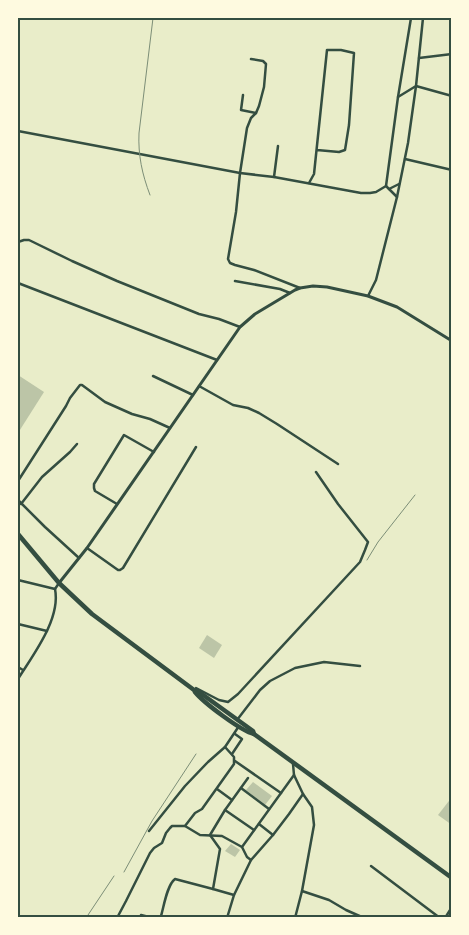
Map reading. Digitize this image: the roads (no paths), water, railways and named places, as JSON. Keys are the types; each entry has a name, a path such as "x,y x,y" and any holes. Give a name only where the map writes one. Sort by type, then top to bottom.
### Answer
{"highway":[{"path":"18,534 59,583 92,614 253,731 254,734"},
{"path":"195,689 195,693 221,714 293,761 452,878"}],"street":[{"path":"18,131 137,155 370,194 386,186 411,18"},
{"path":"368,296 376,280 405,159 416,86 423,18"},
{"path":"309,184 314,174 327,50 354,52 349,124 345,150 339,152 317,150"},
{"path":"419,58 452,54"},
{"path":"251,59 263,61 266,64 264,86 256,113 247,128 228,259 235,265 254,270 300,288"},
{"path":"398,97 416,86 452,96"},
{"path":"243,95 241,110 256,113"},
{"path":"274,178 278,146"},
{"path":"405,159 452,170"},
{"path":"389,189 400,184"},
{"path":"386,186 397,197"},
{"path":"18,242 29,240 117,281 199,314 240,327"},
{"path":"235,281 280,289 290,293"},
{"path":"18,283 217,360"},
{"path":"18,679 47,631 53,616 55,588 87,548 240,327 255,314 300,288 313,286 368,296 398,307 452,341"},
{"path":"153,376 193,395"},
{"path":"18,481 80,385 105,402 170,428"},
{"path":"199,386 233,405 248,408 259,413 338,464"},
{"path":"117,504 95,491 94,484 124,435 154,452"},
{"path":"22,504 42,477 77,444"},
{"path":"87,548 118,570 123,568 196,447"},
{"path":"195,689 228,702 238,694 360,562 368,542 316,472"},
{"path":"18,500 79,558"},
{"path":"18,580 55,588"},
{"path":"18,624 47,631"},
{"path":"237,720 260,690 270,681 295,668 324,662 360,666"},
{"path":"18,667 23,670"},
{"path":"149,831 185,786 225,747 239,726"},
{"path":"232,754 242,738 235,734"},
{"path":"225,747 232,754 235,761 281,793"},
{"path":"185,826 195,813 202,809 235,761"},
{"path":"293,761 294,775 312,807 314,825 302,892 295,918"},
{"path":"242,847 294,775"},
{"path":"210,835 248,778"},
{"path":"241,788 269,809"},
{"path":"217,789 232,800"},
{"path":"226,918 234,895 251,860 290,814 303,794"},
{"path":"225,810 254,830"},
{"path":"259,824 273,835"},
{"path":"117,918 150,853 162,843 172,826 185,826 200,835 222,836 242,847 247,857 251,860"},
{"path":"210,835 220,849 213,889"},
{"path":"371,866 440,918"},
{"path":"141,915 155,918 162,916 170,886 175,879 234,895"},
{"path":"302,892 329,900 364,918"},
{"path":"445,918 452,908"}],"railway":[{"path":"150,195 141,164 139,133 153,18"},
{"path":"367,560 378,542 415,495"},
{"path":"124,872 152,821 196,754"},
{"path":"86,918 114,876"}]}
